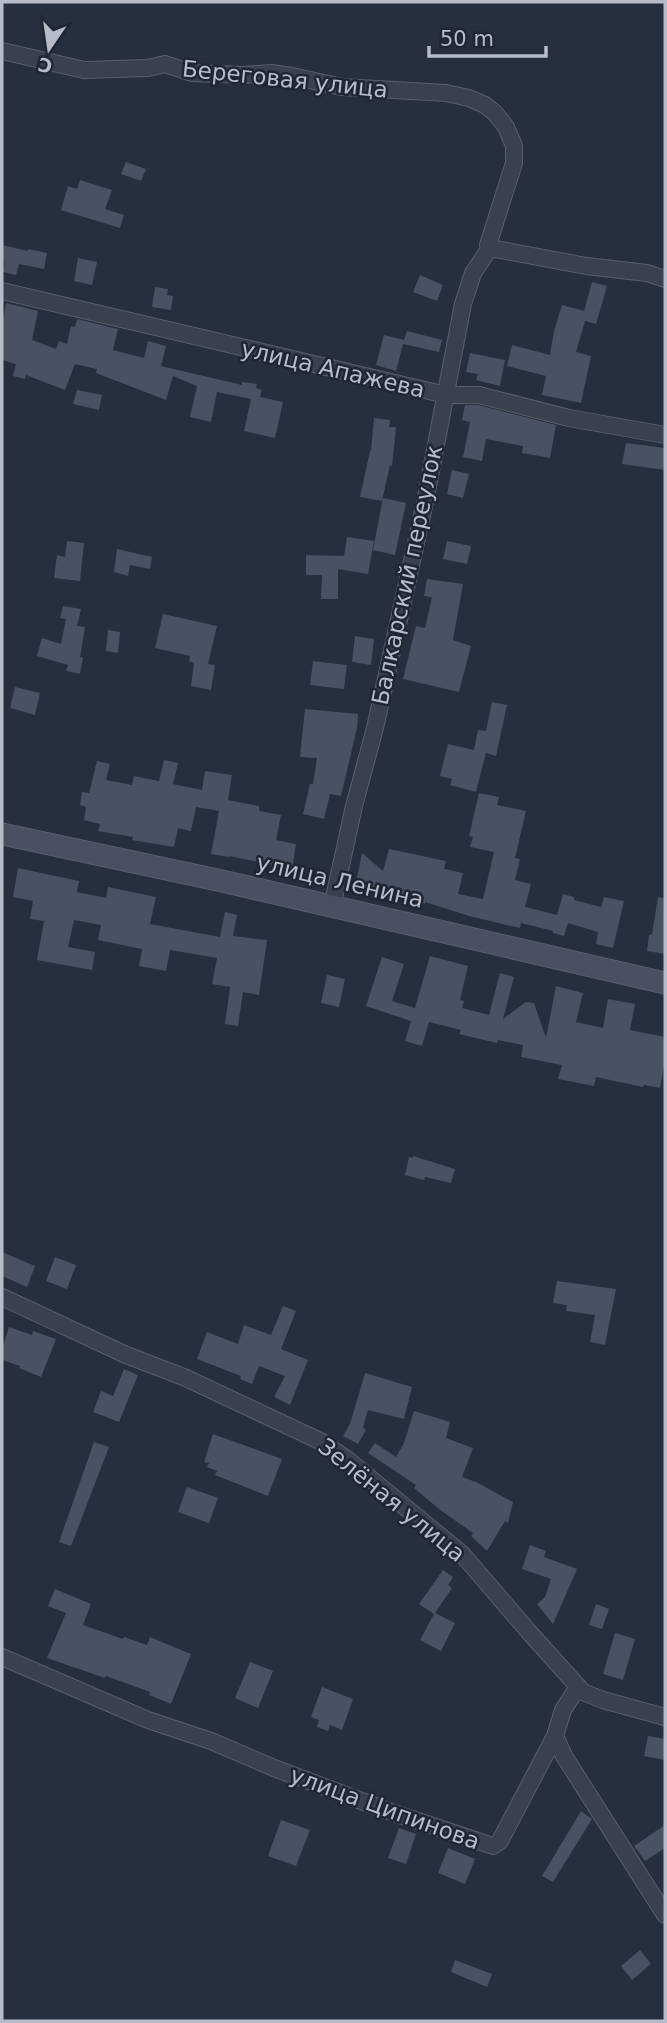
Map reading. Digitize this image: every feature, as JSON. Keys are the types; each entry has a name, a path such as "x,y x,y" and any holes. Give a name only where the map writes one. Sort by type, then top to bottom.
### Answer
{"street":[{"name":"Береговая улица","path":"2,51 84,70 148,68 165,64 192,73 271,73 342,87 446,93 469,98 495,113 506,127 514,146 514,163 489,248"},
{"path":"489,248 586,266 647,273 665,279"},
{"name":"Балкарский переулок","path":"332,907 422,514 467,286 472,273 489,248"},
{"name":"улица Апажева","path":"2,291 446,395 479,395 569,418 665,435"},
{"name":"улица Ленина","path":"2,834 665,983"},
{"name":"Зелёная улица","path":"2,1297 322,1442 357,1467 462,1554 578,1687 590,1696 665,1717"},
{"name":"улица Ципинова","path":"2,1657 148,1720 211,1741 388,1811 493,1846 500,1841 555,1735"},
{"path":"578,1687 563,1710 555,1735 564,1756 665,1915"}],"building":[{"path":"126,162 146,169 141,181 121,174"},
{"path":"80,180 112,190 105,209 124,215 120,228 61,210 68,186 77,189"},
{"path":"2,245 47,253 44,269 19,264 16,275 3,272"},
{"path":"78,258 97,262 92,285 74,281"},
{"path":"420,275 443,285 437,301 413,292"},
{"path":"592,282 607,286 596,324 585,321 576,352 591,356 581,403 542,395 546,376 507,366 512,345 550,355 562,305 584,311"},
{"path":"155,287 168,289 167,295 173,296 171,310 152,307"},
{"path":"6,303 38,311 32,340 56,349 59,341 67,344 71,326 75,327 77,319 118,329 113,350 144,358 148,341 166,346 161,366 242,385 242,382 257,384 256,388 262,390 260,397 283,402 275,438 244,431 251,399 217,392 211,422 190,417 197,386 173,376 166,400 96,373 97,369 75,364 65,390 26,375 25,379 13,376 16,364 2,360 2,315 4,316"},
{"path":"407,331 442,340 439,352 403,344 396,371 376,365 384,335 404,340"},
{"path":"470,353 505,360 500,386 476,380 478,374 466,372"},
{"path":"77,390 102,395 99,410 73,404"},
{"path":"465,405 478,405 556,425 550,458 522,453 523,446 486,439 482,461 463,457 470,422 462,420"},
{"path":"374,418 390,420 389,427 396,427 392,466 390,465 382,501 360,497 371,451"},
{"path":"626,443 665,448 665,470 622,464"},
{"path":"452,470 469,474 463,498 447,494"},
{"path":"383,498 406,503 395,555 373,550"},
{"path":"347,537 374,541 368,574 338,569 338,599 321,599 322,575 306,575 306,555 344,556"},
{"path":"67,541 84,543 80,581 54,578 57,555 65,557"},
{"path":"447,541 471,546 467,564 443,559"},
{"path":"117,549 152,557 150,569 130,565 128,576 114,572"},
{"path":"427,579 463,584 453,640 471,646 459,692 403,679 416,626 425,628 432,597 424,596"},
{"path":"63,606 81,609 77,626 85,627 80,674 66,671 68,665 37,656 42,638 61,644 66,619 60,618"},
{"path":"163,614 217,626 208,664 215,665 211,690 191,686 194,663 189,661 190,656 155,648"},
{"path":"108,630 120,632 118,653 106,651"},
{"path":"355,636 374,639 371,665 352,662"},
{"path":"313,661 347,665 344,689 310,685"},
{"path":"15,687 40,693 35,715 10,708"},
{"path":"492,702 507,705 496,756 486,753 476,792 450,785 452,779 440,776 448,744 474,750 478,730 486,731"},
{"path":"305,709 358,714 341,796 330,794 324,819 303,814 310,784 313,784 317,758 300,757"},
{"path":"164,760 178,763 173,784 202,790 205,771 232,775 228,800 259,806 259,811 281,815 276,840 296,844 292,869 211,854 219,811 196,807 191,831 178,828 174,847 98,831 100,824 84,820 86,807 80,805 82,792 89,793 97,761 110,764 106,780 132,785 134,776 159,781"},
{"path":"479,793 499,797 497,805 526,811 515,858 520,859 515,880 531,884 525,907 557,915 563,894 574,897 574,900 601,907 604,897 624,901 613,948 596,944 598,932 568,923 564,936 521,923 520,928 425,902 355,887 362,853 383,871 389,849 446,861 444,869 463,873 458,894 483,899 494,852 470,847 473,837 469,836"},
{"path":"18,868 79,881 77,892 106,898 108,887 156,897 150,924 220,937 225,912 237,915 233,936 267,940 259,995 243,992 238,1026 225,1024 230,987 212,984 217,958 170,950 166,971 139,966 142,949 98,940 101,925 74,920 68,947 95,952 92,970 37,960 44,921 30,919 33,901 13,897"},
{"path":"658,897 665,898 665,954 647,951"},
{"path":"430,956 468,966 460,1000 464,1001 462,1008 489,1015 500,973 514,977 503,1019 526,1002 534,1003 546,1038 556,986 583,993 576,1022 603,1028 608,999 635,1004 630,1030 665,1037 665,1061 660,1088 596,1077 594,1086 558,1079 562,1065 521,1057 523,1045 498,1040 497,1043 459,1034 461,1030 429,1022 422,1046 405,1041 411,1021 366,1006 382,957 404,964 392,1001 415,1008"},
{"path":"327,975 345,979 339,1007 321,1003"},
{"path":"409,1157 455,1169 451,1183 405,1175"},
{"path":"2,1252 35,1266 27,1287 2,1276"},
{"path":"55,1257 76,1265 67,1289 46,1281"},
{"path":"557,1281 616,1289 605,1345 590,1342 595,1315 566,1311 567,1305 553,1303"},
{"path":"283,1306 296,1311 281,1349 308,1360 290,1405 274,1397 285,1376 259,1366 252,1384 240,1379 241,1376 197,1359 207,1332 238,1344 244,1325 271,1335"},
{"path":"9,1327 56,1339 41,1377 2,1360 2,1349"},
{"path":"124,1369 138,1375 119,1422 93,1412 101,1391 113,1396"},
{"path":"365,1373 412,1387 404,1419 368,1410 363,1427 366,1430 358,1444 343,1436 350,1424"},
{"path":"414,1411 450,1422 446,1438 473,1448 462,1477 513,1502 508,1523 505,1521 487,1551 471,1536 473,1533 414,1488 416,1485 368,1453 375,1443 396,1457 404,1443"},
{"path":"213,1434 282,1459 268,1496 215,1475 217,1471 207,1467 209,1463 204,1462"},
{"path":"94,1442 109,1447 71,1546 59,1542"},
{"path":"187,1487 218,1498 209,1523 178,1512"},
{"path":"530,1545 546,1551 544,1557 577,1569 553,1624 537,1604 545,1597 551,1579 522,1569"},
{"path":"443,1570 453,1577 448,1585 452,1588 435,1613 455,1623 441,1651 420,1640 434,1614 419,1604"},
{"path":"55,1589 91,1604 83,1625 147,1645 150,1637 191,1654 171,1704 149,1695 150,1692 47,1658 66,1613 48,1606"},
{"path":"596,1604 609,1609 602,1629 589,1625"},
{"path":"615,1633 635,1639 623,1680 603,1674"},
{"path":"250,1662 273,1671 258,1708 235,1698"},
{"path":"322,1687 353,1699 342,1730 330,1725 328,1731 317,1727 319,1720 311,1717"},
{"path":"648,1736 665,1739 665,1760 644,1756"},
{"path":"581,1811 592,1819 553,1882 542,1876"},
{"path":"281,1820 310,1830 296,1866 268,1856"},
{"path":"665,1825 665,1848 645,1861 634,1846"},
{"path":"399,1828 416,1834 406,1864 388,1858"},
{"path":"448,1848 475,1859 465,1884 438,1873"},
{"path":"640,1950 651,1964 632,1980 621,1966"},
{"path":"455,1960 492,1974 487,1987 451,1972"}]}
